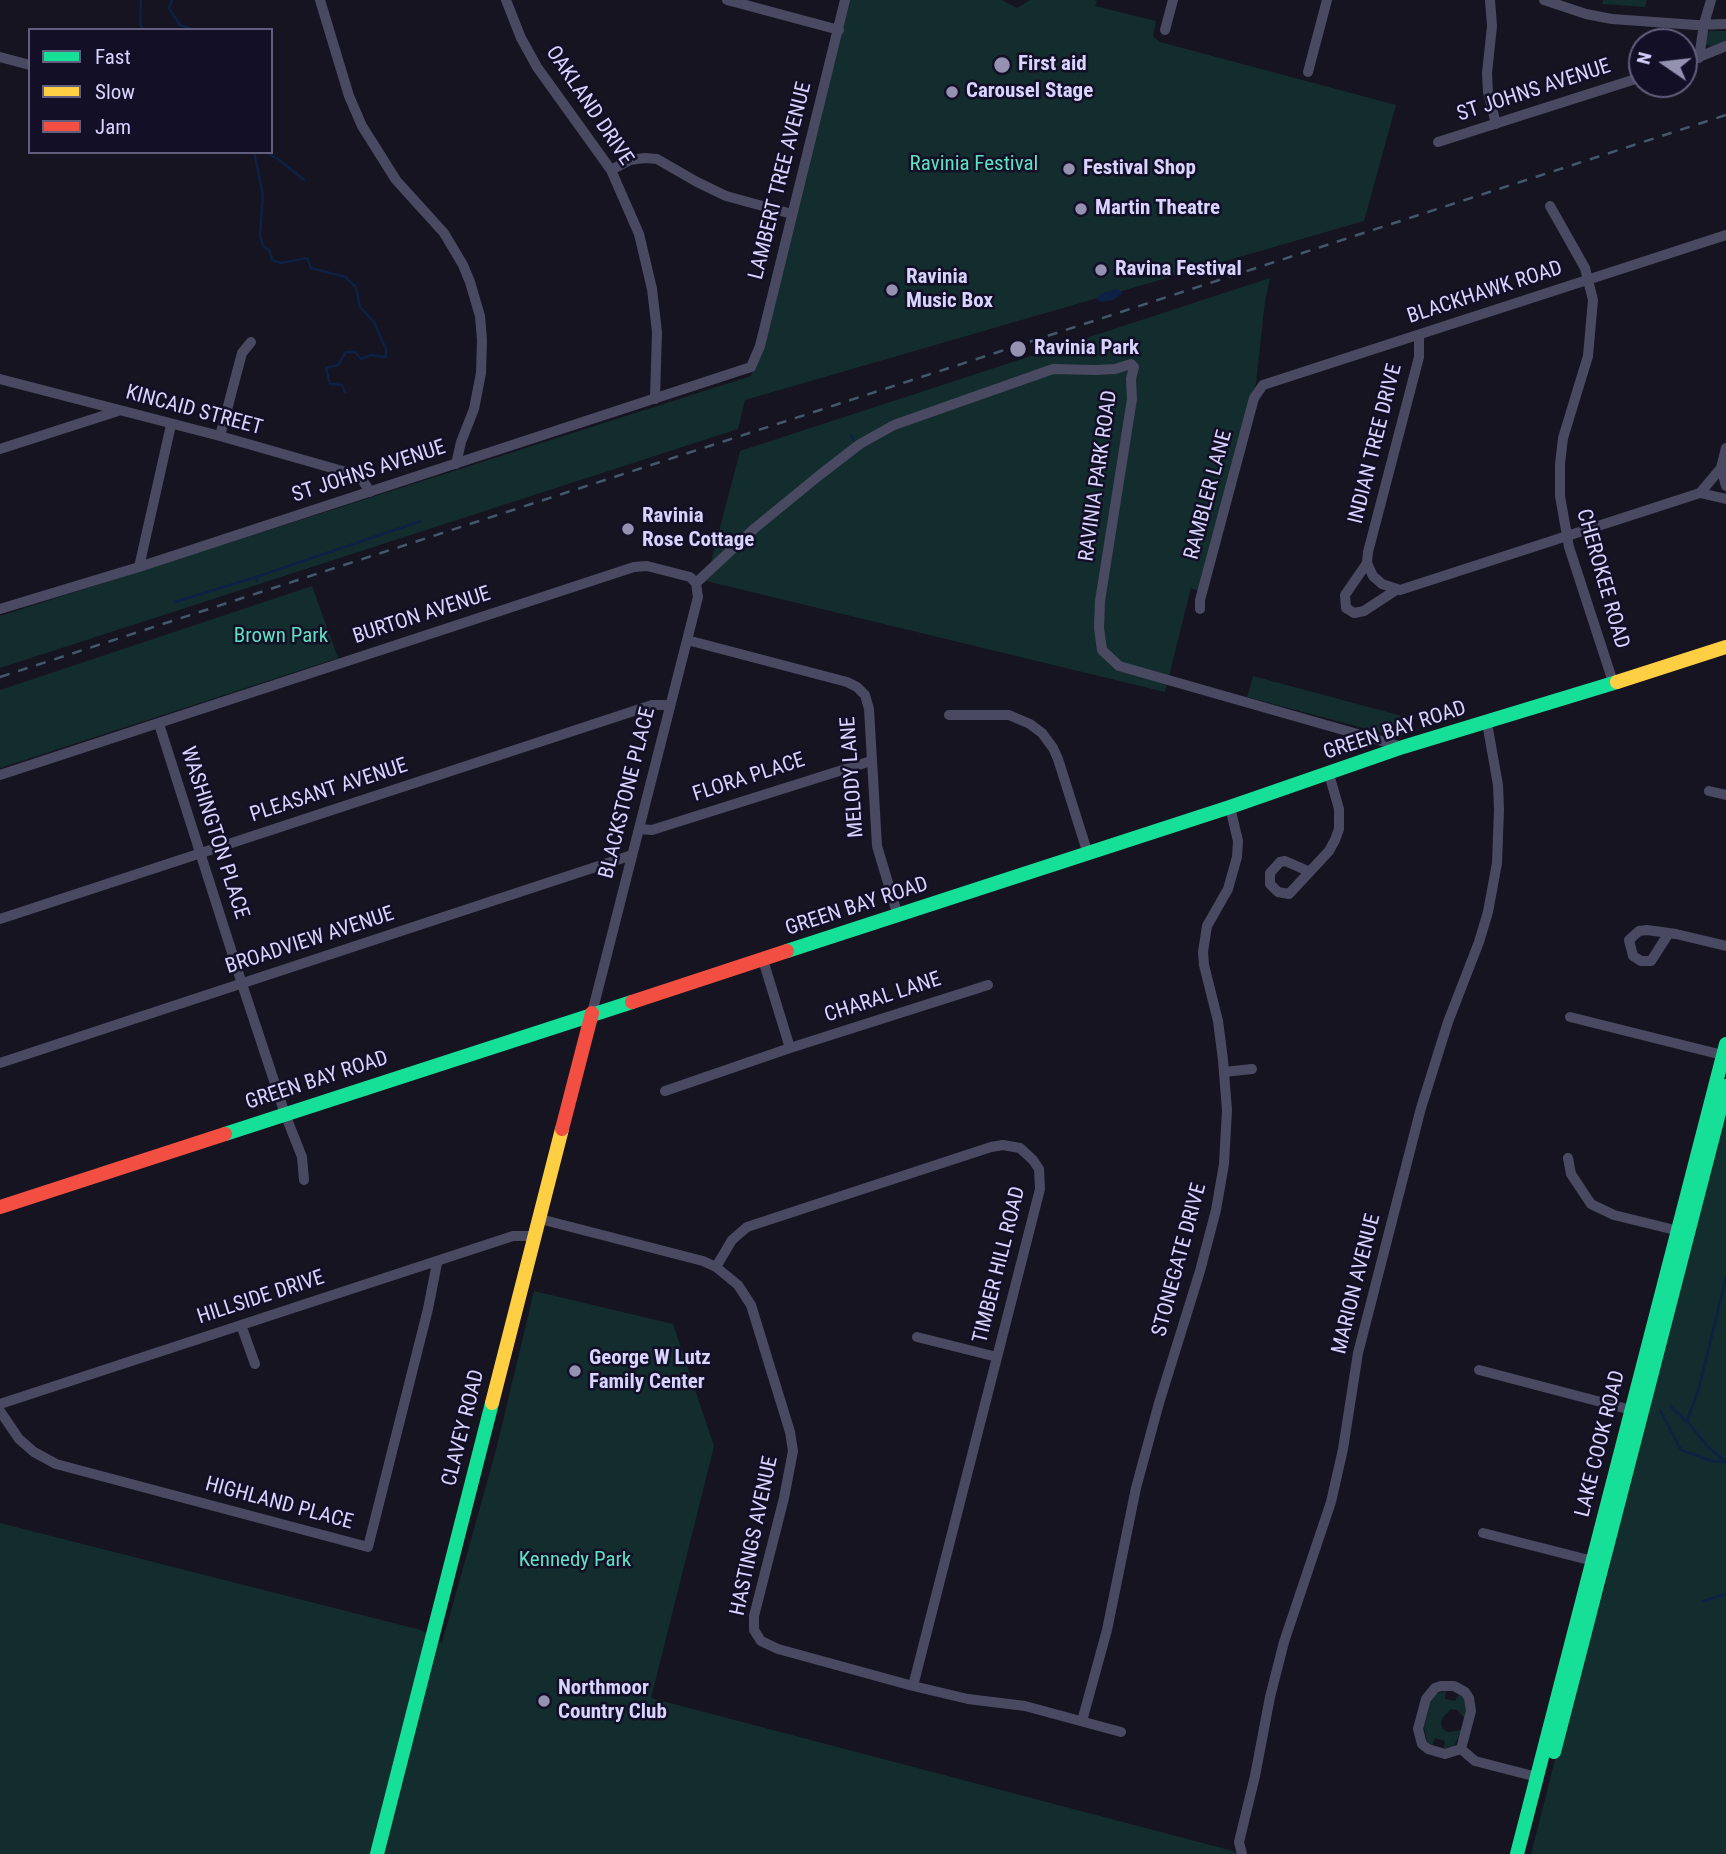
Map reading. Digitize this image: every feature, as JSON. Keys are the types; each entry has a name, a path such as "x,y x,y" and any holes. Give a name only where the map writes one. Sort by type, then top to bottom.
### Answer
{"main road":[{"name":"GREEN BAY ROAD","path":"0,1207 1088,854 1403,747 1726,647"},
{"name":"CLAVEY ROAD","path":"377,1854 592,1013"},
{"name":"LAKE COOK ROAD","path":"1684,1232 1725,1052"},
{"name":"LAKE COOK ROAD","path":"1527,1854 1636,1412 1726,1086"},
{"name":"LAKE COOK ROAD","path":"1517,1854 1592,1561 1636,1412"}],"street":[{"path":"320,0 349,96 362,126 396,180 444,233 463,265 480,316 481,373 474,409 456,464"},
{"name":"OAKLAND DRIVE","path":"506,0 521,38 544,77 611,170 639,234 652,289 657,332 655,399"},
{"path":"727,0 839,30"},
{"name":"LAMBERT TREE AVENUE","path":"748,368 755,362 760,346 845,0"},
{"path":"1165,30 1173,0"},
{"path":"1308,72 1327,0"},
{"path":"1544,0 1586,14 1612,19 1726,24"},
{"path":"1699,58 1711,0"},
{"path":"1491,1 1492,26 1487,73 1488,92 1496,124"},
{"path":"1699,58 1726,46"},
{"path":"0,57 28,64"},
{"name":"ST JOHNS AVENUE","path":"1438,142 1628,82"},
{"path":"611,170 629,160 657,159 697,183 726,196 792,214"},
{"name":"CHEROKEE ROAD","path":"1550,206 1579,256 1589,279 1593,302 1589,348 1569,412 1560,464 1560,496 1567,536 1613,682"},
{"name":"BLACKHAWK ROAD","path":"1258,391 1273,380 1726,235"},
{"name":"INDIAN TREE DRIVE","path":"1419,335 1419,357 1367,563 1345,595 1346,608 1358,613 1396,590 1700,493"},
{"path":"220,436 242,353 251,342"},
{"name":"RAVINIA PARK ROAD","path":"696,583 755,528 821,474 860,444 894,425 1053,369 1115,369 1130,364 1134,367 1131,379 1132,399 1100,601 1099,628 1102,650 1119,666 1403,747"},
{"name":"ST JOHNS AVENUE","path":"0,609 139,567 748,368"},
{"name":"KINCAID STREET","path":"0,379 220,436 360,476 370,492"},
{"name":"RAMBLER LANE","path":"1200,609 1258,391"},
{"path":"0,449 118,411"},
{"path":"139,567 171,425"},
{"path":"1726,448 1721,468 1700,493 1726,499"},
{"path":"1721,468 1726,486"},
{"path":"1367,563 1373,576 1382,584 1396,590"},
{"name":"BURTON AVENUE","path":"0,775 634,567 647,566 691,577 696,583"},
{"name":"BLACKSTONE PLACE","path":"592,1013 698,597 696,583"},
{"name":"MELODY LANE","path":"687,640 847,682 865,695 869,709 877,846 898,916"},
{"name":"PLEASANT AVENUE","path":"0,919 652,705 670,705"},
{"path":"949,715 1009,715 1030,724 1042,733 1058,759 1088,854"},
{"name":"MARION AVENUE","path":"1246,1853 1239,1846 1241,1833 1270,1697 1284,1642 1331,1502 1343,1448 1358,1353 1421,1108 1448,1022 1479,943 1493,893 1499,843 1499,810 1498,785 1487,723"},
{"name":"WASHINGTON PLACE","path":"159,724 242,984 302,1157 304,1180"},
{"name":"FLORA PLACE","path":"639,829 652,830 871,761"},
{"path":"1308,871 1329,851 1339,829 1339,809 1329,774"},
{"path":"1709,791 1726,795"},
{"name":"STONEGATE DRIVE","path":"1082,1721 1107,1630 1136,1488 1158,1403 1200,1271 1216,1210 1224,1164 1227,1110 1224,1072 1218,1021 1203,952 1208,926 1228,889 1236,865 1238,841 1230,807"},
{"name":"BROADVIEW AVENUE","path":"0,1063 632,855"},
{"path":"1669,933 1726,946"},
{"path":"763,960 790,1048"},
{"name":"CHARAL LANE","path":"665,1091 988,985"},
{"path":"1570,1017 1725,1052"},
{"path":"1224,1072 1252,1069"},
{"name":"TIMBER HILL ROAD","path":"716,1267 732,1240 747,1227 991,1147 1013,1146 1026,1152 1039,1169 1040,1189 913,1686"},
{"path":"1568,1158 1571,1174 1595,1206 1614,1215 1684,1232"},
{"name":"HASTINGS AVENUE","path":"540,1219 703,1261 716,1267 738,1285 751,1305 790,1432 793,1451 754,1616 757,1636 766,1645 913,1686 968,1699 1025,1706 1121,1731"},
{"name":"HILLSIDE DRIVE","path":"0,1404 513,1236 536,1236"},
{"name":"HIGHLAND PLACE","path":"0,1411 19,1439 56,1465 368,1547 428,1309 437,1263"},
{"path":"241,1325 255,1364"},
{"path":"917,1336 997,1357"},
{"path":"1479,1370 1636,1412"},
{"path":"1483,1533 1592,1561"},
{"path":"1454,1686 1465,1692 1469,1698 1471,1711 1461,1749 1445,1754 1436,1752 1422,1744 1419,1738 1419,1720 1426,1699 1435,1688 1454,1686"},
{"path":"1461,1749 1475,1761 1537,1777"}],"green space":[{"name":"Ravinia Festival","path":"848,0 1002,0 1017,8 1030,0 1093,0 1097,1 1095,6 1156,21 1153,36 1160,42 1396,105 1364,221 745,400 738,429 0,668 0,616 751,376"},
{"path":"1603,0 1647,0 1645,7 1602,4"},
{"path":"1709,31 1726,31 1726,41 1714,47 1706,45 1704,42"},
{"path":"1270,278 1256,383 1198,591 1191,588 1165,692 706,581 740,451"},
{"name":"Brown Park","path":"312,586 338,658 0,768 0,690"},
{"path":"1253,676 1406,717 1401,738 1247,697"},
{"path":"1726,1100 1726,1854 1531,1854 1574,1685 1605,1587 1612,1547"},
{"name":"Northmoor Country Club","path":"534,1291 673,1324 714,1446 651,1698 1237,1854 0,1854 0,1523 421,1630 442,1643 496,1450"},
{"path":"1446,1691 1445,1699 1455,1701 1459,1694 1464,1699 1467,1710 1465,1718 1457,1710 1451,1709 1443,1717 1443,1729 1448,1732 1462,1730 1454,1746 1443,1749 1445,1741 1435,1738 1432,1746 1427,1741 1424,1728 1431,1700 1436,1694"}],"water":[{"path":"1117,289 1123,293 1113,300 1102,302 1096,299 1102,293"}],"waterway":[{"path":"141,0 142,28"},
{"path":"172,0 169,8 180,25 188,28"},
{"path":"254,154 263,195 260,236 263,246 270,251 272,260 281,263 307,258 311,268 345,277 356,287 360,307 374,322 386,349 386,357 371,355 361,359 355,352 346,352 338,365 326,368 330,384 342,385 345,392"},
{"path":"269,154 304,180"},
{"path":"851,436 856,443"},
{"path":"257,581 256,577 421,521"},
{"path":"175,602 256,577"},
{"path":"1726,1277 1699,1388 1687,1421 1708,1447 1726,1462"},
{"path":"1670,1406 1687,1422"},
{"path":"1660,1410 1681,1450 1712,1461 1724,1462"},
{"path":"1703,1601 1726,1594"}],"railway":[{"path":"0,677 1726,115"}],"traffic: fast":[{"path":"787,951 1230,807 1403,747 1617,682"},
{"path":"225,1134 632,1002"},
{"path":"1517,1854 1726,1044"},
{"path":"1554,1752 1726,1086"},
{"path":"377,1854 492,1403"}],"traffic: slow":[{"path":"1617,682 1726,647"},
{"path":"492,1403 562,1129"}],"traffic: jam":[{"path":"632,1002 787,951"},
{"path":"562,1129 592,1013"},
{"path":"0,1207 225,1134"}],"place":[{"name":"First aid","path":"1002,65"},
{"name":"Carousel Stage","path":"952,92"},
{"name":"Festival Shop","path":"1069,169"},
{"name":"Martin Theatre","path":"1081,209"},
{"name":"Ravina Festival","path":"1101,270"},
{"name":"Ravinia Music Box","path":"892,290"},
{"name":"Ravinia Park","path":"1018,349"},
{"name":"Ravinia Rose Cottage","path":"628,529"},
{"name":"George W Lutz Family Center","path":"575,1371"},
{"name":"Northmoor Country Club","path":"544,1701"}],"park label":[{"name":"Kennedy Park","path":"575,1561"}]}
